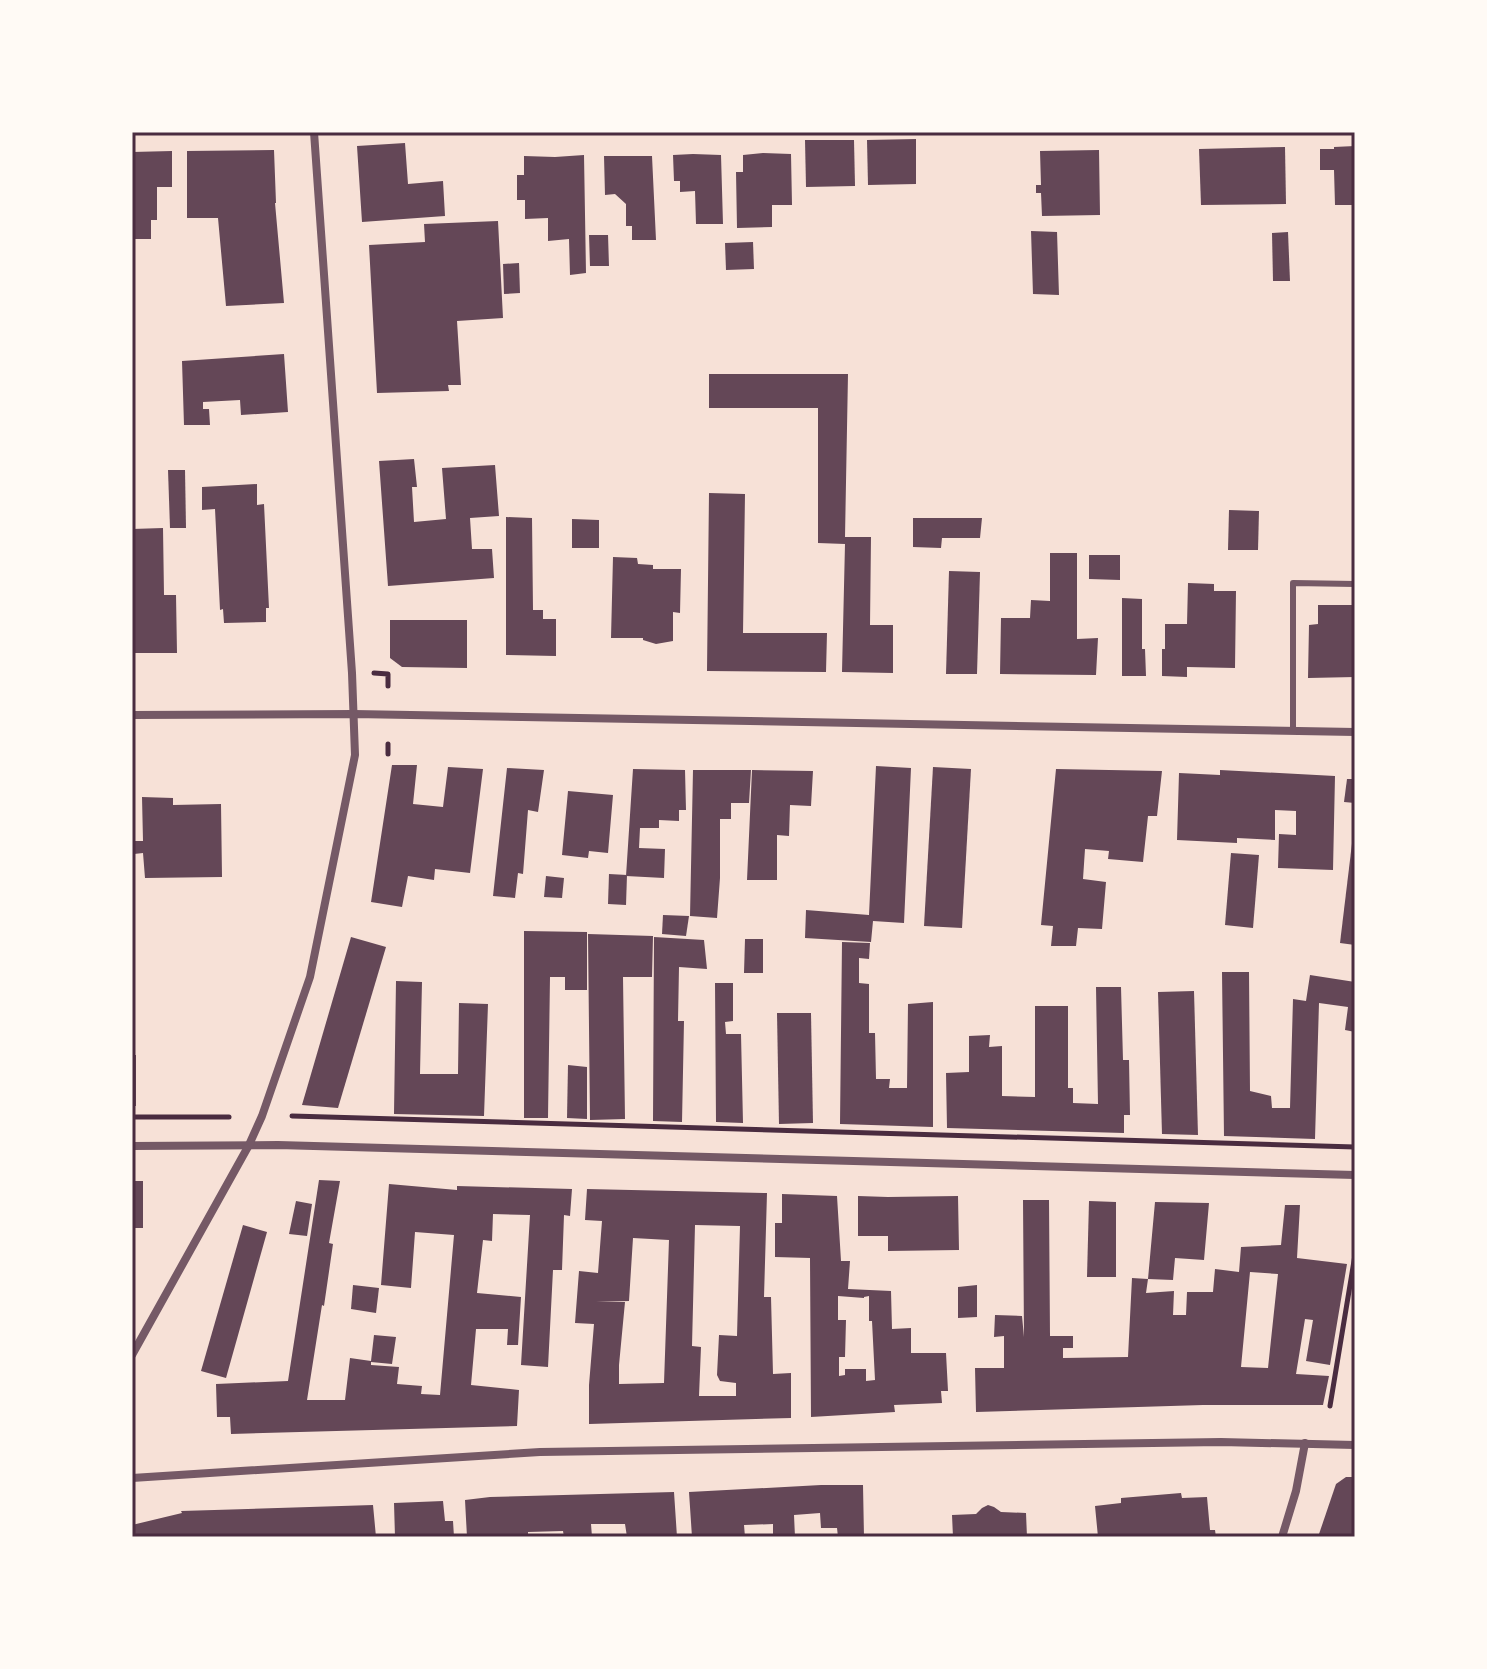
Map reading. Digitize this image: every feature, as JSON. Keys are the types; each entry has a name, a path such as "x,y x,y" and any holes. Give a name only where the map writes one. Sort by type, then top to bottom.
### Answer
{"street":[{"path":"132,1355 249,1145 262,1116 310,977 355,755 314,132"},
{"path":"132,715 354,714 1355,732"},
{"path":"132,1146 249,1145 1355,1175"},
{"path":"132,1478 540,1452 1221,1442 1355,1445"},
{"path":"1282,1537 1296,1491 1305,1443"}],"lane":[{"path":"1293,731 1293,583 1355,584"}],"path":[{"path":"374,673 388,674 388,686"},
{"path":"388,744 388,754"},
{"path":"292,1116 1355,1147"},
{"path":"132,1117 229,1117"},
{"path":"1330,1406 1355,1255"}],"building":[{"path":"916,139 916,184 868,185 867,140"},
{"path":"805,140 854,140 855,186 806,187"},
{"path":"405,143 408,184 443,181 445,216 362,222 357,146"},
{"path":"1355,146 1355,205 1335,205 1334,170 1320,170 1320,149"},
{"path":"1285,147 1286,204 1201,205 1199,149"},
{"path":"274,150 275,203 284,303 226,306 218,218 187,218 187,151"},
{"path":"1099,150 1100,215 1042,216 1041,193 1036,193 1036,185 1041,185 1040,151"},
{"path":"172,151 172,187 157,187 157,220 151,220 151,239 132,239 132,152"},
{"path":"791,154 792,205 772,205 772,227 737,228 736,172 743,172 743,155"},
{"path":"584,155 586,273 570,275 569,239 548,241 548,218 525,219 525,200 517,200 517,175 524,175 524,156"},
{"path":"673,155 721,155 723,224 696,224 695,191 680,192 680,181 674,181"},
{"path":"604,156 652,156 656,240 632,240 632,226 626,226 626,204 615,194 605,195"},
{"path":"498,221 503,318 457,321 461,385 448,385 449,391 377,393 369,245 425,242 424,224"},
{"path":"1031,231 1057,232 1059,295 1033,294"},
{"path":"1288,232 1290,281 1273,281 1272,233"},
{"path":"589,235 608,235 609,266 590,266"},
{"path":"753,242 754,269 726,270 725,243"},
{"path":"519,263 520,293 504,294 503,264"},
{"path":"284,354 288,412 241,415 240,400 203,402 203,409 209,409 210,425 184,425 182,361"},
{"path":"709,374 848,374 845,537 871,537 870,625 893,625 893,673 842,672 845,544 818,543 818,408 709,408"},
{"path":"414,459 417,487 412,487 414,522 446,519 442,468 495,465 499,516 470,518 472,549 492,549 494,578 388,586 379,461"},
{"path":"168,470 185,470 186,528 170,528"},
{"path":"257,484 257,505 264,504 269,608 266,608 266,622 224,623 223,609 220,610 215,509 202,510 202,487"},
{"path":"709,493 745,494 743,633 827,633 826,672 707,671"},
{"path":"1229,510 1259,511 1258,550 1228,550"},
{"path":"506,517 532,518 533,610 543,610 543,619 556,619 556,656 506,655"},
{"path":"913,518 982,518 980,538 942,538 941,548 913,547"},
{"path":"572,519 599,520 599,548 572,548"},
{"path":"163,528 164,595 176,595 177,653 132,653 132,529"},
{"path":"1050,553 1077,553 1077,639 1098,638 1096,675 1000,674 1001,618 1030,618 1031,600 1050,601"},
{"path":"1089,555 1120,555 1120,580 1089,579"},
{"path":"613,557 637,558 638,564 653,565 653,569 681,569 680,613 673,612 673,641 656,644 643,638 611,638"},
{"path":"949,571 980,572 977,674 946,674"},
{"path":"1188,583 1214,584 1214,591 1236,591 1235,668 1187,667 1187,677 1162,676 1165,624 1187,624"},
{"path":"1122,598 1142,599 1142,649 1145,649 1146,676 1122,676"},
{"path":"1318,605 1355,605 1355,677 1308,678 1309,625 1318,624"},
{"path":"390,620 467,620 467,668 402,667 390,658"},
{"path":"392,765 417,765 413,804 443,807 448,767 483,769 470,873 435,869 434,880 408,876 402,907 371,902"},
{"path":"876,766 911,768 904,923 873,921 871,942 805,938 806,910 869,915"},
{"path":"933,767 971,769 962,928 924,926"},
{"path":"507,768 544,770 538,812 528,810 523,874 518,873 515,898 493,896"},
{"path":"633,769 685,770 686,810 679,810 679,821 659,820 659,828 640,828 639,848 665,849 664,878 626,876"},
{"path":"1056,769 1162,771 1157,816 1148,816 1143,862 1108,859 1109,851 1085,849 1083,879 1106,882 1102,929 1078,928 1076,946 1051,946 1053,926 1041,925"},
{"path":"693,770 751,770 749,803 731,803 731,819 720,819 717,918 690,916"},
{"path":"752,770 813,771 811,806 790,805 789,836 777,835 777,880 747,880"},
{"path":"1220,770 1335,776 1333,870 1278,868 1279,834 1296,835 1296,811 1275,810 1275,840 1237,838 1237,843 1177,840 1179,773 1220,775"},
{"path":"1347,779 1355,779 1355,803 1344,802"},
{"path":"568,791 613,795 608,853 589,851 588,858 562,855"},
{"path":"142,797 173,798 173,805 221,804 222,877 145,878 143,853 134,854 134,841 143,841"},
{"path":"1355,835 1355,945 1340,943"},
{"path":"1231,853 1259,855 1253,928 1225,925"},
{"path":"609,874 627,875 626,905 608,904"},
{"path":"546,876 564,878 562,898 544,897"},
{"path":"663,915 689,916 686,936 662,934"},
{"path":"524,931 587,932 587,990 565,990 565,977 550,977 548,1118 524,1118"},
{"path":"588,934 653,936 652,977 623,977 625,1119 590,1120"},
{"path":"351,937 386,947 338,1108 302,1105"},
{"path":"654,937 704,940 707,969 679,967 678,1021 684,1021 682,1122 653,1121"},
{"path":"745,939 763,939 763,973 744,973"},
{"path":"842,942 870,943 869,959 859,958 859,983 869,984 869,1033 875,1033 876,1079 890,1079 889,1088 907,1088 908,1004 933,1002 933,1127 840,1124"},
{"path":"1222,972 1249,972 1250,1091 1271,1096 1272,1108 1290,1108 1293,999 1306,1001 1310,975 1355,982 1355,1032 1345,1030 1348,1007 1319,1003 1315,1139 1224,1136"},
{"path":"396,981 422,982 420,1074 458,1074 459,1003 488,1004 484,1116 394,1114"},
{"path":"715,983 733,983 733,1021 725,1022 726,1034 741,1034 743,1123 716,1122"},
{"path":"1096,987 1121,987 1123,1060 1129,1060 1130,1115 1124,1115 1124,1133 947,1128 946,1073 969,1072 969,1036 990,1035 989,1047 1002,1046 1002,1096 1035,1097 1035,1006 1068,1006 1068,1088 1073,1088 1073,1103 1098,1104"},
{"path":"1194,991 1198,1135 1162,1134 1158,992"},
{"path":"777,1013 811,1013 813,1123 779,1124"},
{"path":"132,1055 136,1055 136,1106 132,1106"},
{"path":"568,1065 587,1067 587,1119 567,1118"},
{"path":"319,1180 340,1181 329,1243 333,1244 324,1306 307,1400 345,1400 350,1358 371,1361 374,1335 396,1337 392,1364 371,1362 371,1365 399,1367 397,1384 422,1386 421,1394 440,1395 454,1235 415,1232 411,1288 381,1285 389,1184 457,1190 457,1186 572,1189 570,1216 564,1215 562,1270 553,1270 548,1367 521,1365 530,1215 493,1214 492,1241 483,1240 477,1293 521,1297 518,1345 507,1345 508,1329 476,1329 471,1385 519,1390 517,1426 231,1434 230,1417 217,1417 216,1384 288,1381"},
{"path":"132,1181 143,1181 143,1228 132,1228"},
{"path":"587,1189 767,1193 764,1297 771,1297 773,1374 791,1373 791,1418 589,1424 594,1324 575,1323 579,1271 598,1273 602,1221 585,1220","holes":["695,1225 740,1226 737,1336 719,1335 717,1375 720,1381 736,1383 736,1396 699,1396 701,1347 692,1346","633,1238 669,1240 664,1383 619,1384 625,1302 596,1302 629,1301"]},
{"path":"782,1194 837,1196 841,1261 850,1261 848,1289 891,1291 892,1329 911,1328 911,1353 946,1353 948,1391 941,1391 942,1403 894,1405 895,1412 811,1417 810,1258 775,1257 775,1223 782,1223","holes":["838,1296 869,1296 875,1380 866,1381 866,1369 845,1369 845,1375 839,1376 839,1357 845,1357 846,1320 838,1320"]},
{"path":"858,1196 958,1196 959,1250 888,1251 888,1236 858,1236"},
{"path":"1023,1200 1049,1200 1050,1336 1073,1336 1073,1348 1063,1348 1063,1358 1128,1357 1132,1278 1148,1279 1146,1293 1174,1291 1173,1315 1186,1315 1187,1292 1213,1292 1215,1269 1239,1272 1241,1247 1281,1245 1285,1205 1300,1205 1297,1258 1347,1264 1330,1365 1306,1361 1313,1320 1305,1319 1296,1374 1329,1376 1323,1405 1203,1405 976,1412 975,1368 1004,1368 1004,1336 994,1337 995,1315 1022,1316 1024,1337","holes":["1250,1272 1278,1274 1268,1368 1241,1367"]},
{"path":"296,1201 312,1204 307,1236 289,1234"},
{"path":"1089,1201 1116,1202 1116,1277 1087,1277"},
{"path":"1155,1202 1209,1203 1204,1260 1175,1258 1173,1280 1148,1279"},
{"path":"243,1225 267,1232 226,1378 201,1371"},
{"path":"353,1285 379,1288 376,1313 351,1309"},
{"path":"977,1285 977,1317 958,1318 958,1287"},
{"path":"1346,1477 1355,1477 1355,1537 1318,1537 1336,1484"},
{"path":"863,1485 864,1537 838,1537 837,1528 821,1528 820,1513 794,1515 795,1537 773,1537 773,1524 744,1525 745,1537 692,1537 689,1492"},
{"path":"674,1492 677,1537 627,1537 625,1524 591,1524 592,1537 564,1537 563,1531 528,1532 528,1537 467,1537 465,1500"},
{"path":"1181,1493 1182,1498 1207,1497 1210,1530 1215,1530 1216,1537 1098,1537 1095,1506 1121,1503 1121,1498"},
{"path":"443,1501 445,1521 453,1521 454,1537 395,1537 394,1503"},
{"path":"373,1505 376,1537 132,1537 132,1525 181,1511"},
{"path":"988,1505 1001,1512 1026,1513 1027,1537 953,1537 952,1515 976,1514"}]}
